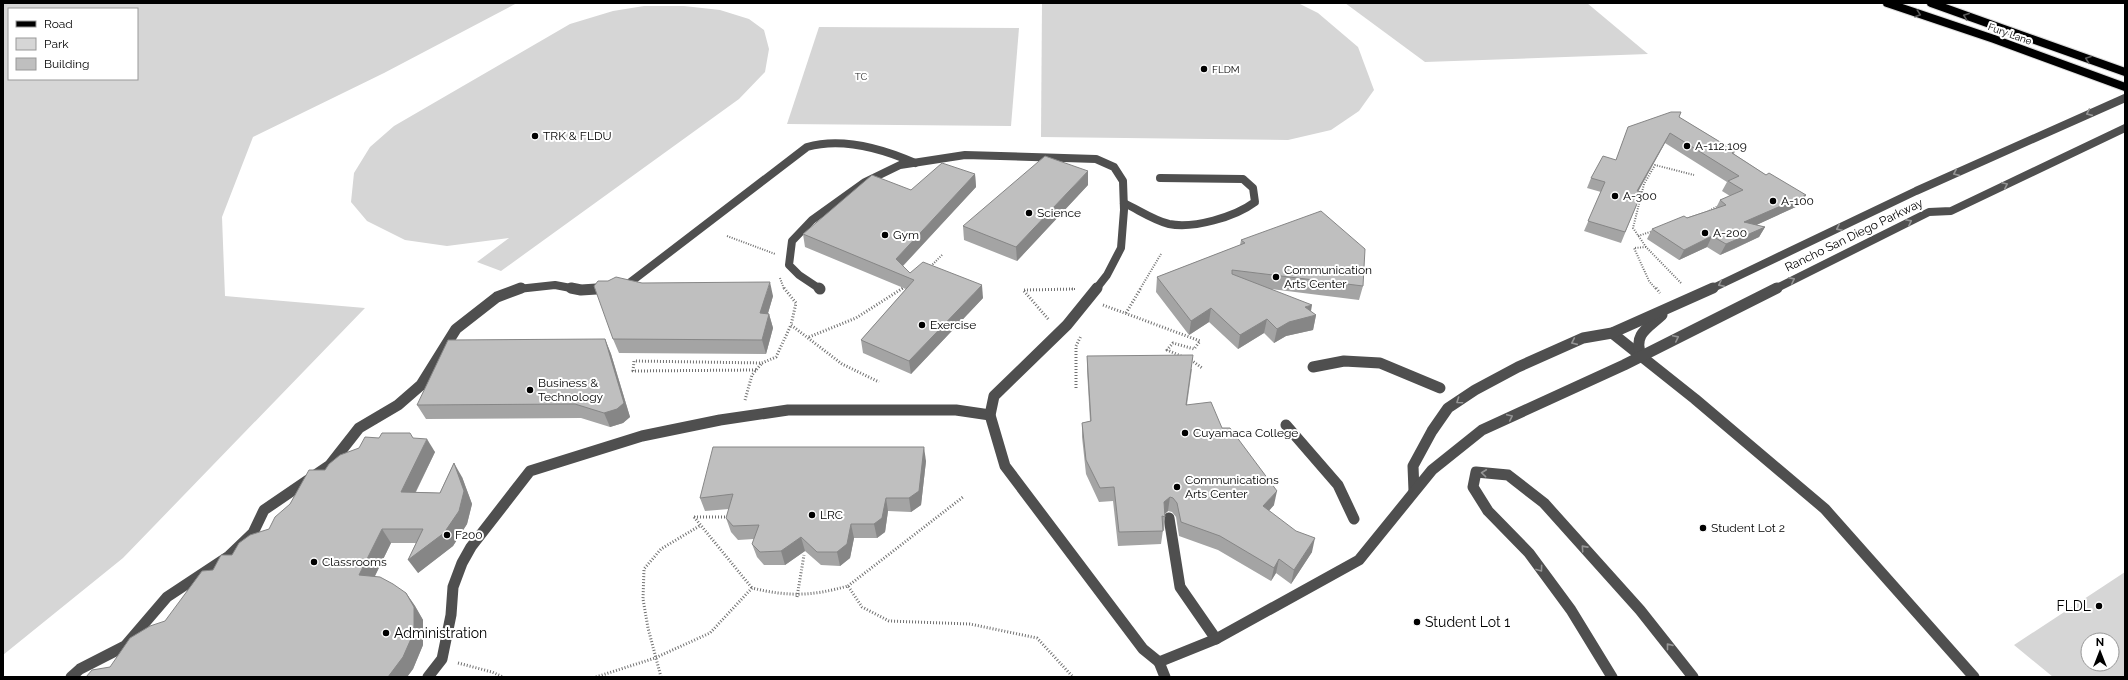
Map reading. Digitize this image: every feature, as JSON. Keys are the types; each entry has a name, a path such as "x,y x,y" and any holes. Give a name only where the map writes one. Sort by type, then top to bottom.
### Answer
{"main road":[{"name":"Fury Lane","path":"1887,3 1994,39 2125,87"},
{"name":"Fury Lane","path":"1930,3 2125,72"}],"street":[{"name":"Rancho San Diego Parkway","path":"1414,491 1413,466 1432,431 1448,408 1474,390 1518,367 1583,338 1612,333 1667,310 1916,191 2125,98"},
{"name":"Rancho San Diego Parkway","path":"1159,662 1216,639 1359,560 1432,470 1482,430 1641,355 1929,212 1951,211 2125,128"},
{"path":"71,677 80,670 124,646 167,597 229,556 253,533 264,510 330,465 359,428 398,405 421,385 456,329 497,297 524,287 555,285 581,290 604,290 628,284 807,147 828,143 865,148 903,157 915,163"},
{"path":"820,289 799,275 789,265 792,241 812,220 836,200 865,182 900,165 965,155 1096,159 1114,167 1123,181 1124,203 1121,248 1107,275 1060,332 994,396 990,415 1005,466 1143,649 1159,662 1165,677"},
{"path":"1124,203 1166,223 1179,226 1197,226 1246,210 1255,202 1255,191 1250,182 1243,179 1160,178"},
{"path":"1641,355 1636,345 1638,338 1667,310"},
{"path":"1612,333 1641,355 1825,509 1974,677"},
{"path":"1313,367 1344,361 1380,363 1440,388"},
{"path":"428,677 442,659 451,615 453,587 462,563 475,541 530,471 642,436 741,417 788,410 956,410 990,415"},
{"path":"1286,425 1338,485 1354,519"},
{"path":"1612,677 1571,610 1529,553 1488,511 1473,487 1476,472 1508,475 1544,503 1640,610 1693,677"},
{"path":"1169,518 1180,586 1216,639"}],"path":[{"path":"1676,285 1682,282 1646,248 1633,228 1644,184 1655,164 1694,175"},
{"path":"1642,193 1657,197"},
{"path":"1701,214 1726,202"},
{"path":"1638,236 1659,229"},
{"path":"727,236 775,254 790,254"},
{"path":"1646,248 1634,248 1649,281 1660,294 1666,291"},
{"path":"775,254 776,261"},
{"path":"926,270 943,254"},
{"path":"1126,313 1161,254"},
{"path":"756,370 633,371 634,361 762,363 776,357 791,325 796,303 785,291 778,274"},
{"path":"808,337 856,318 911,283"},
{"path":"1060,332 1024,290 1081,289 1097,287"},
{"path":"1097,310 1101,305 1200,341 1194,349 1173,342 1167,350 1183,357"},
{"path":"791,325 842,364 880,382"},
{"path":"1076,388 1076,346 1081,336 1078,331"},
{"path":"1189,359 1202,368"},
{"path":"741,417 752,375 762,363"},
{"path":"735,517 694,517 752,588 782,596 797,597 820,594 848,586 963,497"},
{"path":"661,677 655,658 643,599 644,569 661,549 701,526"},
{"path":"797,597 804,555"},
{"path":"848,586 862,607 889,621 970,624 1037,638 1073,677"},
{"path":"596,677 655,658 710,633 752,588"},
{"path":"442,659 492,672 504,677"}],"green space":[{"path":"3,3 517,3 384,73 253,137 222,217 225,296 365,308 123,558 3,655"},
{"name":"FLDM","path":"1042,3 1298,3 1318,13 1358,47 1374,90 1359,111 1331,130 1288,140 1041,137"},
{"path":"1345,3 1587,3 1648,54 1425,62"},
{"name":"TRK & FLDU","path":"644,6 684,6 720,10 749,19 764,30 769,49 765,72 739,99 501,271 477,262 509,238 447,246 405,240 367,221 351,202 354,173 370,147 394,126 570,24 613,11"},
{"name":"TC","path":"819,27 1019,28 1011,126 787,124"},
{"name":"FLDL","path":"2125,572 2125,677 2053,677 2014,645"}],"building":[{"path":"1671,112 1681,112 1679,117 1735,151 1732,153 1766,175 1769,173 1806,195 1744,222 1765,227 1726,244 1712,236 1684,250 1652,229 1684,216 1687,218 1726,205 1720,200 1743,190 1728,181 1739,176 1670,133 1637,191 1642,192 1625,232 1588,221 1605,182 1591,178 1603,156 1616,160 1628,127"},
{"name":"Science","path":"1045,156 1088,171 1016,247 963,226"},
{"path":"942,163 975,174 896,259 910,273 923,262 982,285 909,361 861,340 914,280 803,234 872,175 911,190"},
{"name":"Communication Arts Center","path":"1321,211 1365,249 1363,286 1232,270 1232,274 1312,305 1305,307 1316,315 1289,322 1277,329 1267,319 1240,335 1211,308 1191,321 1157,277 1245,243 1241,240"},
{"name":"Business & Technology","path":"616,277 642,283 770,282 760,313 769,314 762,340 613,339 594,286 598,281 608,281"},
{"name":"Business & Technology","path":"605,339 624,403 617,409 604,413 575,404 417,405 448,340"},
{"name":"Communications Arts Center","path":"1193,355 1186,405 1211,402 1222,428 1230,428 1277,491 1263,506 1296,531 1315,538 1294,570 1279,559 1274,568 1220,536 1181,522 1177,503 1170,497 1164,502 1165,517 1162,516 1163,531 1119,532 1114,487 1100,488 1086,460 1082,423 1091,421 1087,356"},
{"name":"Classrooms","path":"382,433 410,433 413,438 427,439 401,492 440,493 454,463 464,491 459,511 444,533 408,560 423,529 382,529 359,575 380,577 393,584 406,593 414,607 414,632 403,657 388,677 86,677 92,670 110,667 130,638 150,626 165,621 202,571 213,570 221,555 232,555 239,543 250,535 269,529 275,517 290,504 309,470 325,470 329,464 340,455 359,448 365,437 379,438"},
{"name":"LRC","path":"713,447 924,447 919,491 909,498 886,498 882,518 874,524 851,524 847,544 837,552 817,552 801,537 781,551 760,552 752,544 759,525 733,526 726,518 733,494 700,498"}],"place":[{"name":"FLDM","path":"1204,69"},
{"name":"TRK & FLDU","path":"535,136"},
{"name":"A-112,109","path":"1687,146"},
{"name":"A-300","path":"1615,196"},
{"name":"A-100","path":"1773,201"},
{"name":"Science","path":"1029,213"},
{"name":"A-200","path":"1705,233"},
{"name":"Gym","path":"885,235"},
{"name":"Communication Arts Center","path":"1276,277"},
{"name":"Exercise","path":"922,325"},
{"name":"Business & Technology","path":"530,390"},
{"name":"Cuyamaca College","path":"1185,433"},
{"name":"Communications Arts Center","path":"1177,487"},
{"name":"LRC","path":"812,515"},
{"name":"Student Lot 2","path":"1703,528"},
{"name":"F200","path":"447,535"},
{"name":"Classrooms","path":"314,562"},
{"name":"FLDL","path":"2099,606"},
{"name":"Student Lot 1","path":"1417,622"},
{"name":"Administration","path":"386,633"}]}
